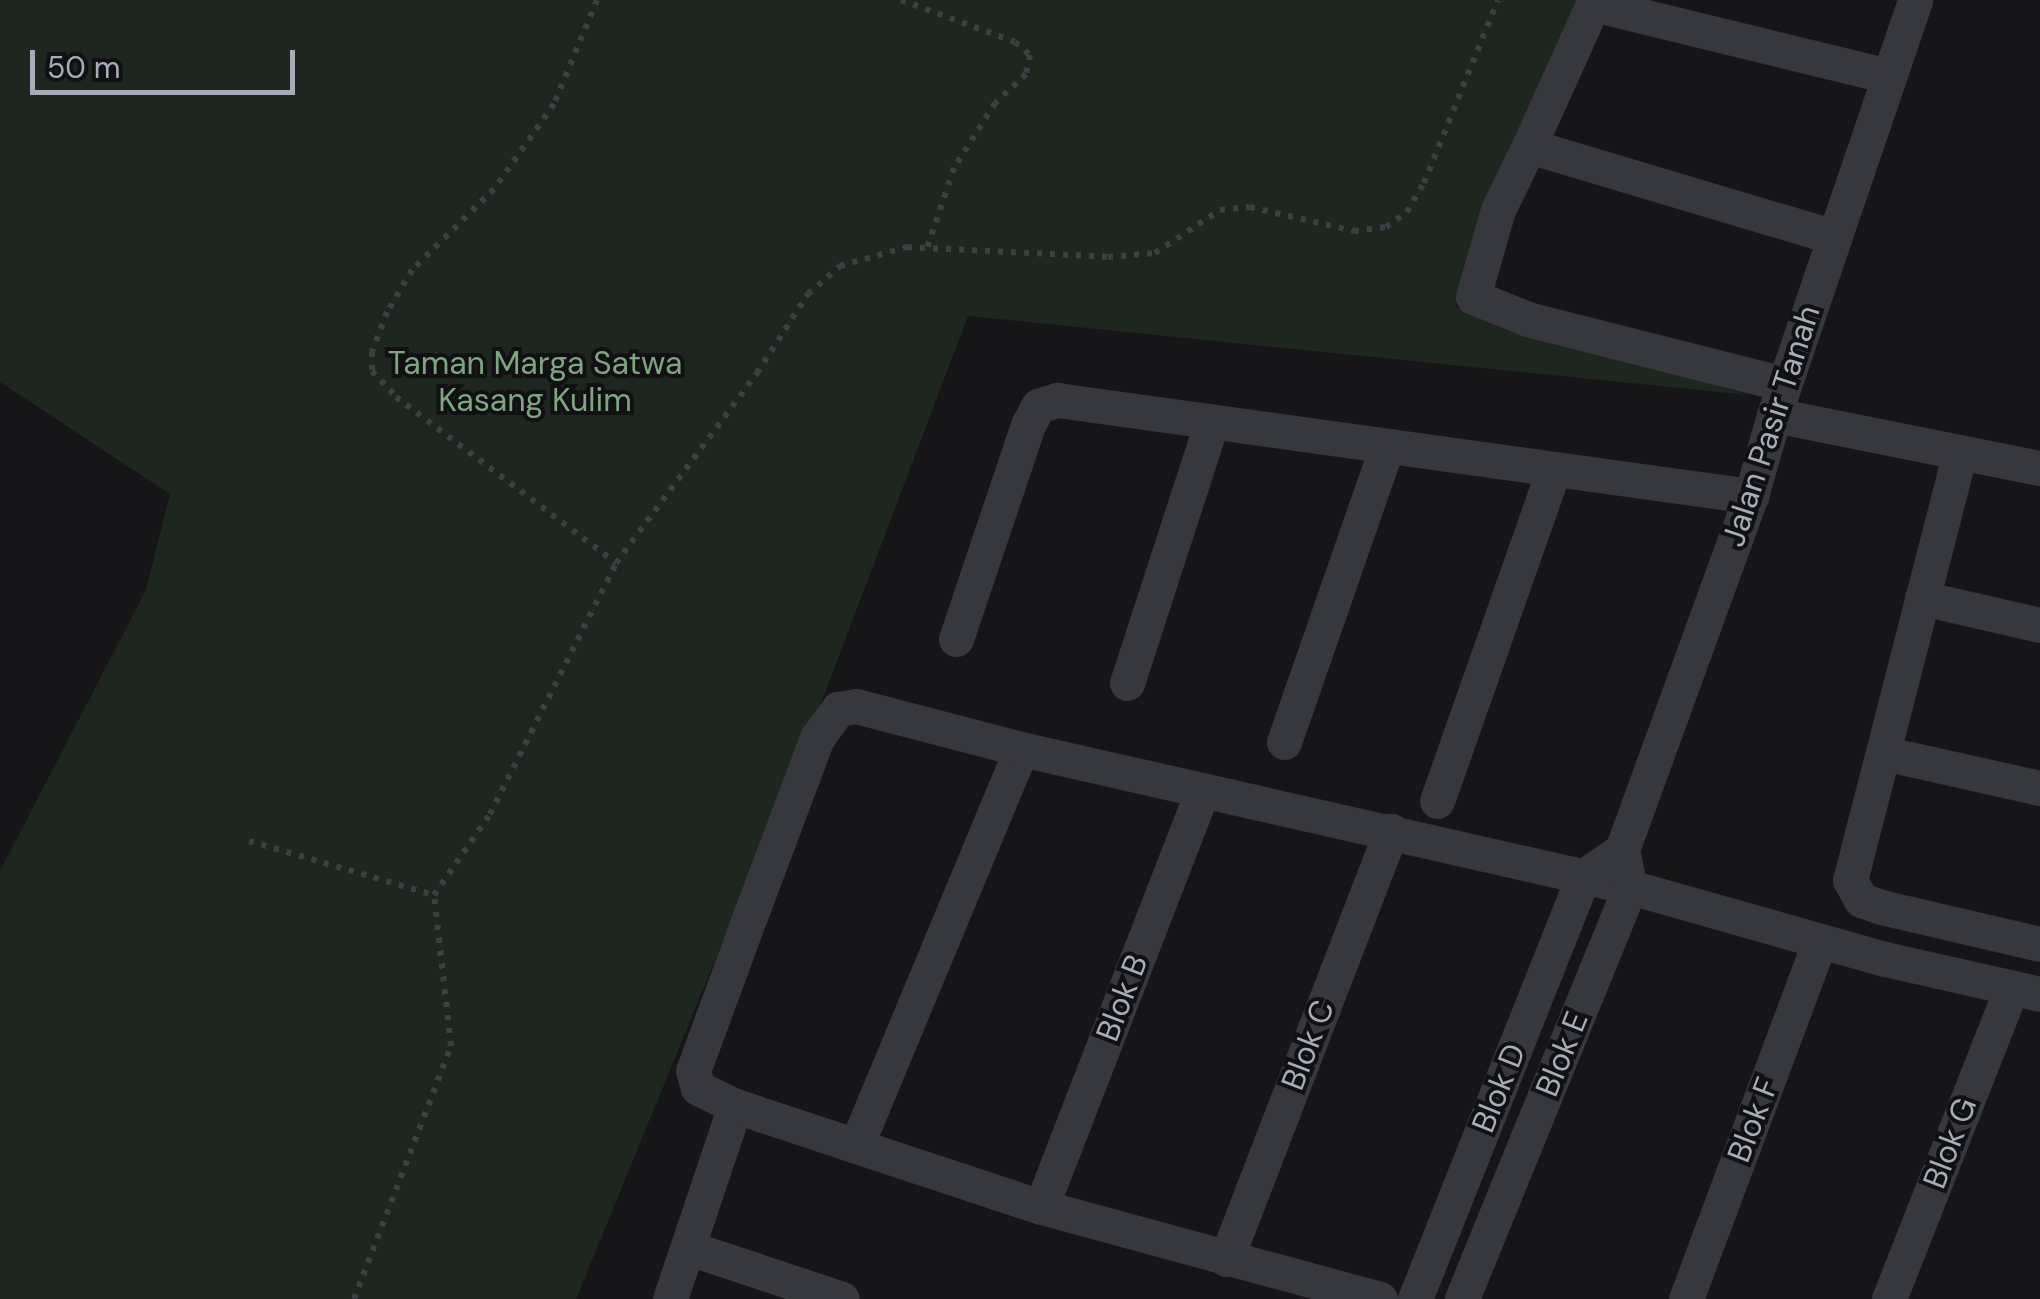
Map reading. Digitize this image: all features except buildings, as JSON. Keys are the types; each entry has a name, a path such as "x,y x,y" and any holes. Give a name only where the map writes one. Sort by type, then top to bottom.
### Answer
{"street":[{"name":"Jalan Pasir Tanah","path":"1622,850 1751,496 1779,400 1915,0"},
{"path":"1889,76 1592,4 1498,210 1473,297 1528,319 1779,400 1960,452 2040,468"},
{"path":"1529,146 1834,236"},
{"path":"956,638 1038,406 1057,400 1751,496"},
{"path":"1127,683 1212,422"},
{"path":"1284,742 1387,446"},
{"path":"1960,452 1850,880 1861,900 2040,944"},
{"path":"1437,801 1554,469"},
{"path":"1922,598 2040,625"},
{"path":"1380,1299 1041,1207 735,1106 698,1088 693,1071 824,722 838,708 856,706 1021,750 1630,887 1820,941 2026,991"},
{"path":"856,1146 1021,750"},
{"path":"1883,753 2040,788"},
{"name":"Blok B","path":"1041,1207 1203,790"},
{"name":"Blok C","path":"1226,1259 1391,831"},
{"path":"1582,877 1622,850 1630,887"},
{"name":"Blok D","path":"1415,1299 1582,877"},
{"name":"Blok E","path":"1462,1299 1630,887"},
{"name":"Blok F","path":"1686,1299 1820,941"},
{"name":"Blok G","path":"1889,1299 2026,991"},
{"path":"670,1299 735,1106"},
{"path":"688,1248 842,1299"}],"path":[{"path":"598,0 544,118 494,189 412,270 388,312 372,352 372,371 396,397 616,562"},
{"path":"901,0 1015,42 1030,55 1026,74 995,103 954,168 928,248"},
{"path":"354,1299 451,1046 434,895 490,814 616,562 757,372 808,294 840,266 907,247 1108,257 1155,253 1220,210 1250,207 1354,231 1386,227 1407,212 1424,183 1498,0"},
{"path":"249,841 434,895"}],"green space":[{"name":"Taman Marga Satwa Kasang Kulim","path":"0,0 1579,0 1492,191 1455,307 1749,395 968,316 826,690 576,1299 0,1299 0,871 146,590 170,494 0,382"}]}
